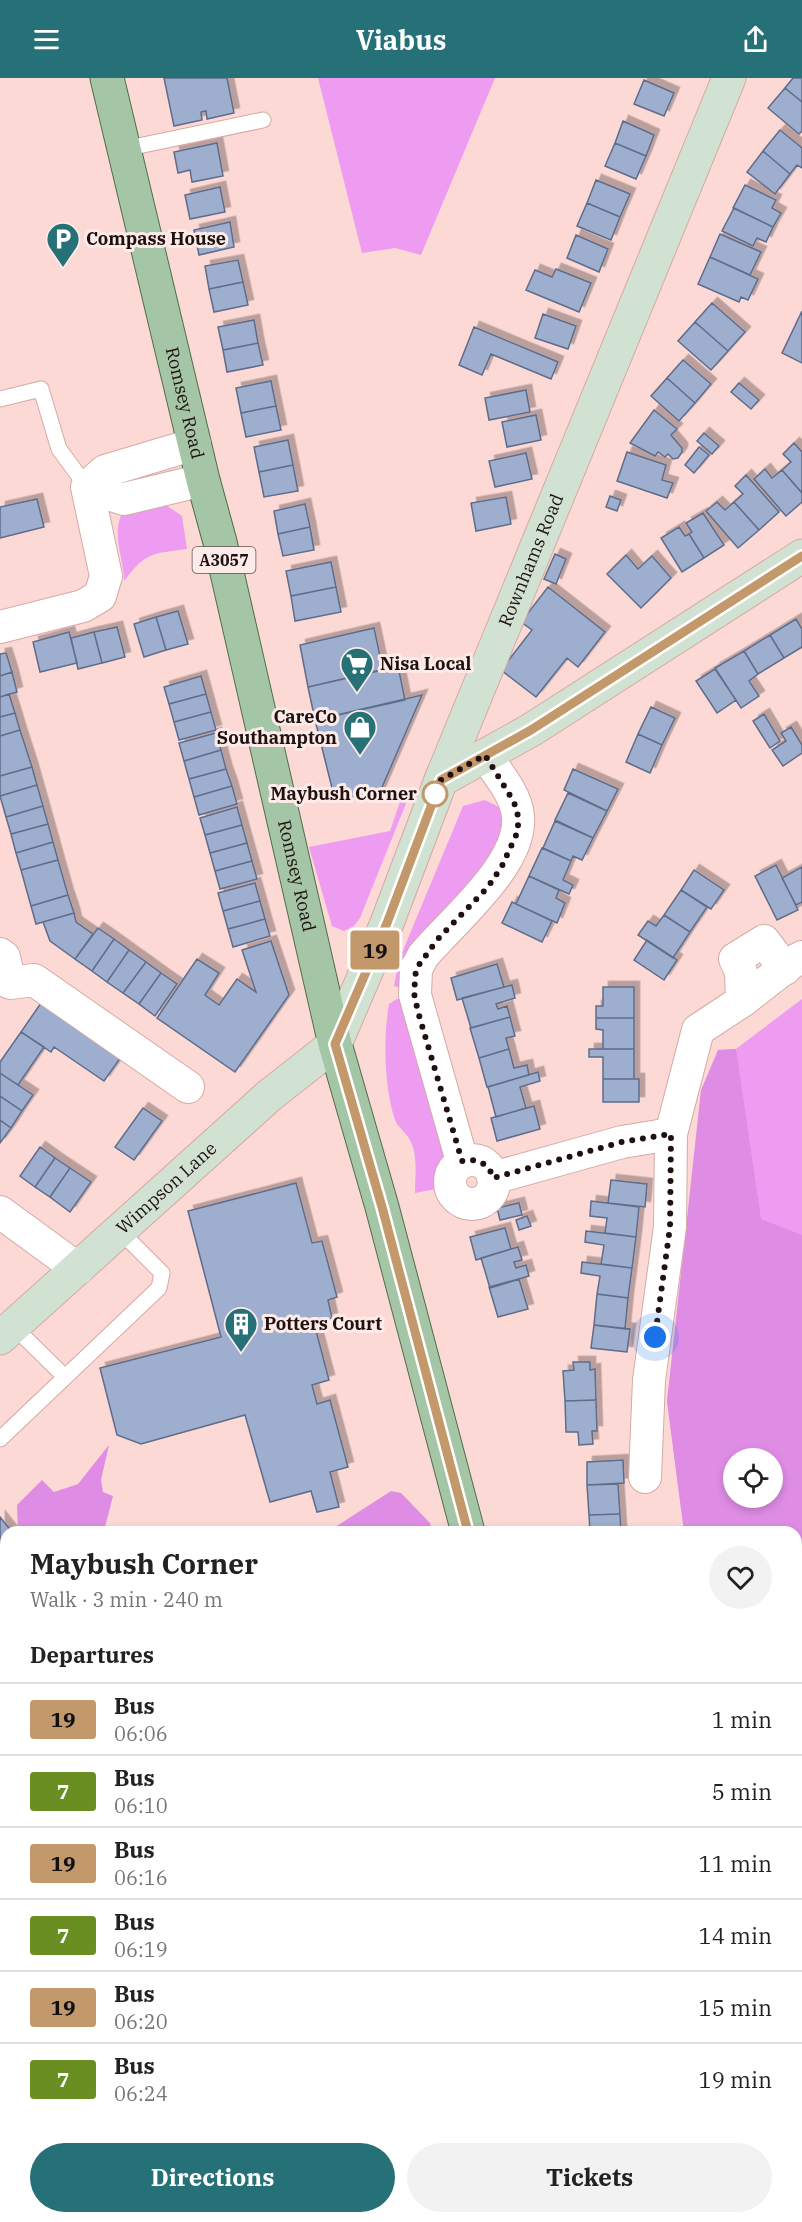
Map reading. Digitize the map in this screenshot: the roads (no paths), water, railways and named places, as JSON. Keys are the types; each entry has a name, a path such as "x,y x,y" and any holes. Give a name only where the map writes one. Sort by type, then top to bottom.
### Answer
{"main road":[{"name":"Romsey Road","path":"107,78 202,480 228,577 335,1044 382,1207 466,1526"}],"street":[{"name":"Rownhams Road","path":"335,1044 387,923 441,780 729,78"},
{"path":"87,487 105,471 195,444"},
{"path":"87,487 124,499 202,480"},
{"path":"0,627 83,606 100,596 106,576 87,487"},
{"path":"441,780 541,723 802,556"},
{"path":"485,755 514,802 518,816 518,831 502,866 488,887 423,956 416,969 414,983 418,1012 462,1161 453,1171 451,1191 460,1201 478,1204 492,1192 493,1178 622,1142 671,1134"},
{"path":"645,1477 649,1380 670,1227 671,1134 698,1030 742,1001 741,972 735,959 764,941 794,963"},
{"path":"0,954 4,957 5,991 34,980 188,1087"},
{"name":"Wimpson Lane","path":"7,1332 270,1095 335,1044"},
{"path":"0,1212 78,1269"}],"lane":[{"path":"124,150 263,120"},
{"path":"0,399 40,389 59,449 87,487"},
{"path":"0,1439 159,1287 162,1273 120,1231"},
{"path":"7,1332 65,1377"}],"place":[{"name":"Compass House","path":"63,268"},
{"name":"Nisa Local","path":"357,693"},
{"name":"CareCo Southampton","path":"360,756"},
{"name":"Maybush Corner","path":"435,794"},
{"name":"Potters Court","path":"241,1353"}]}
